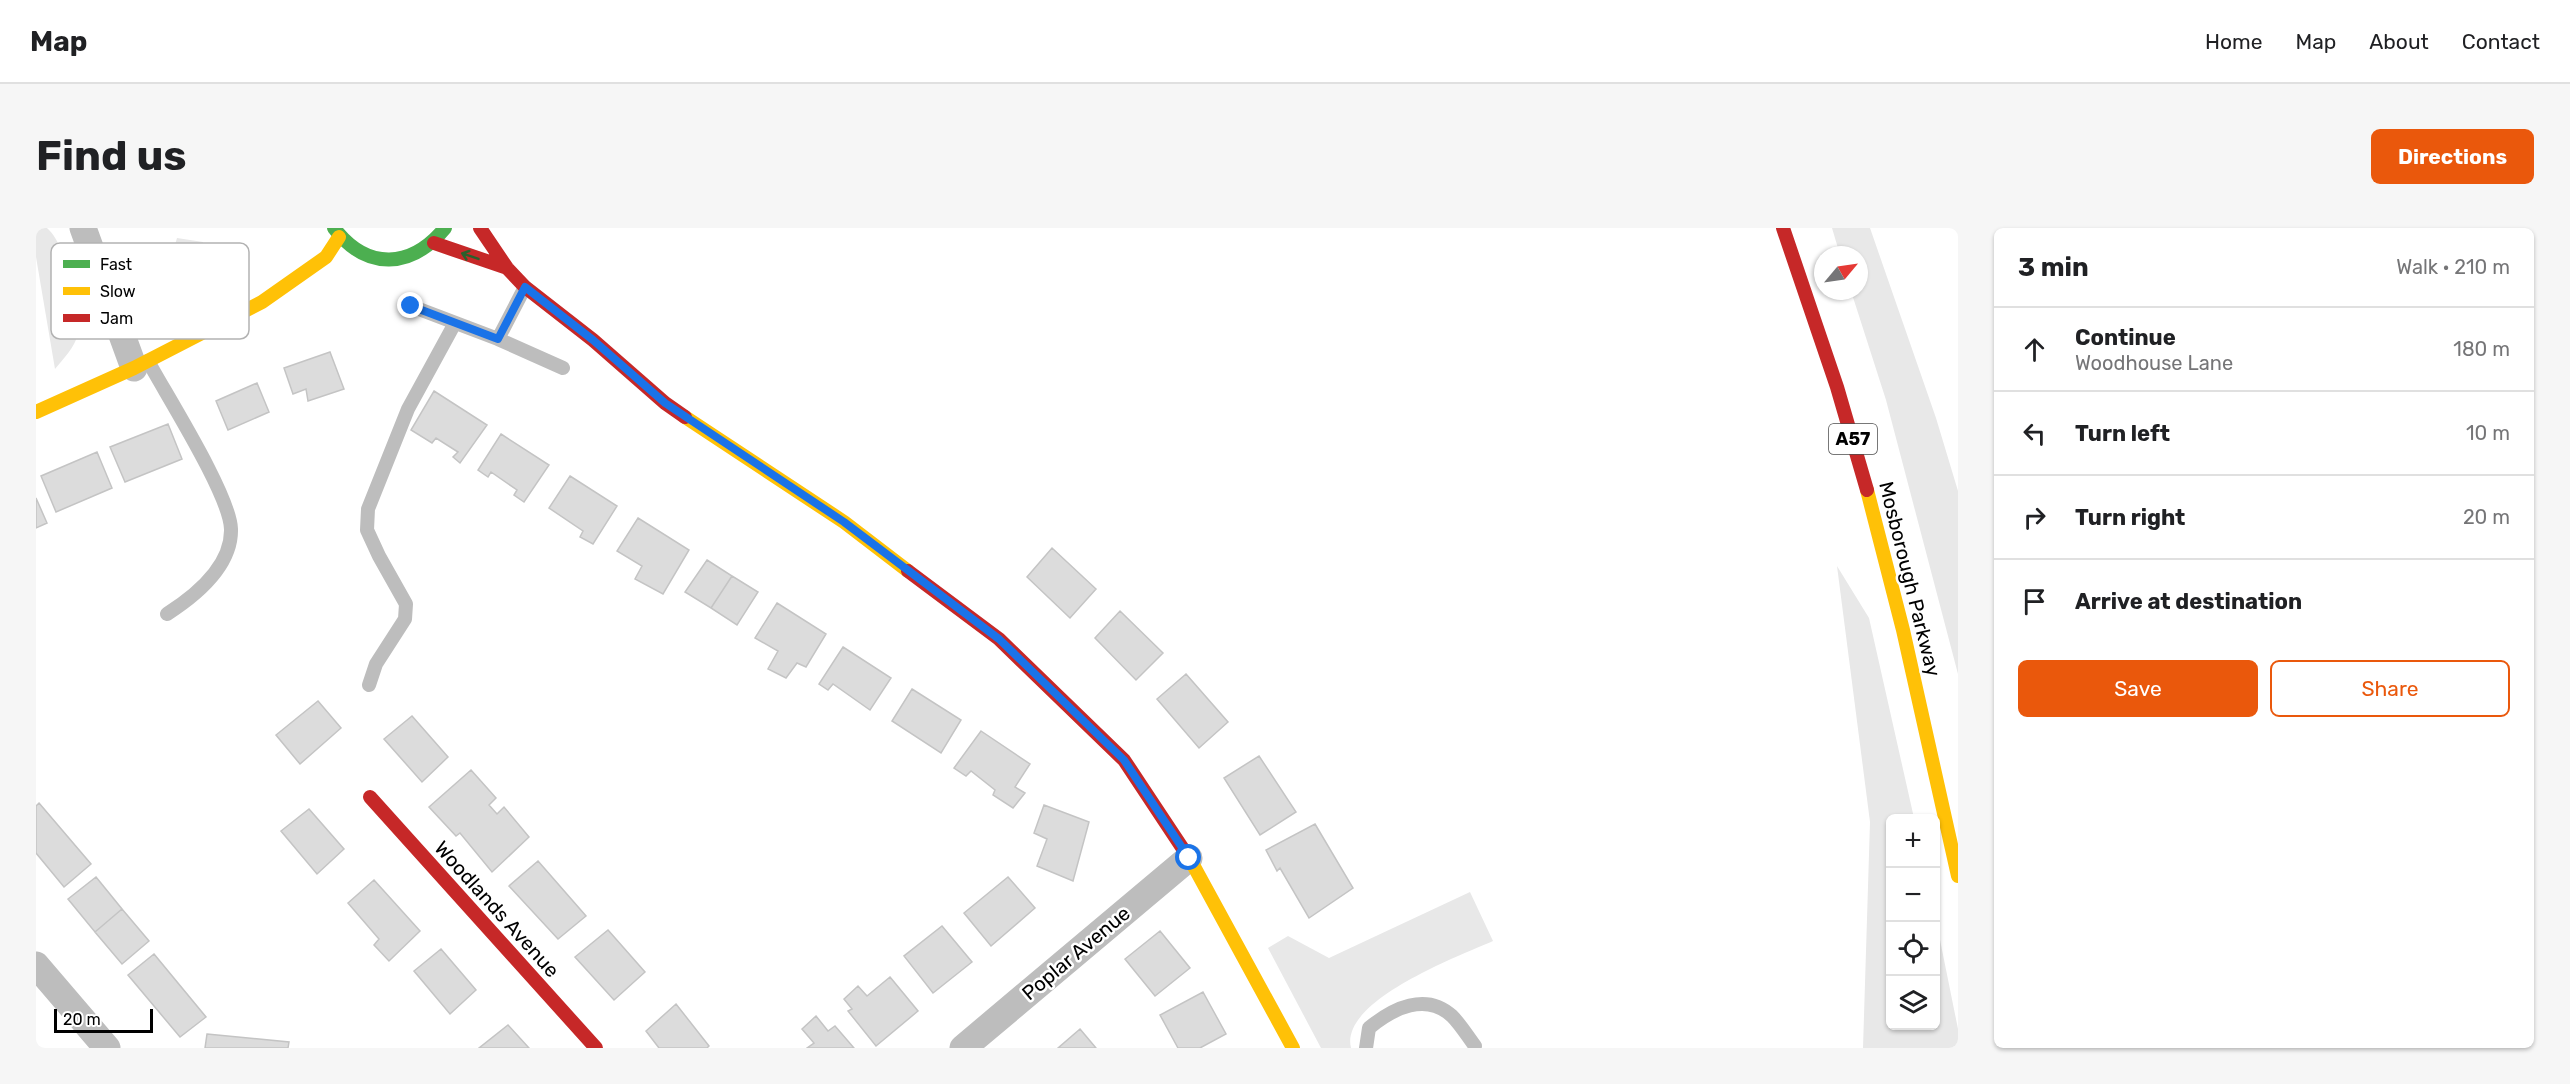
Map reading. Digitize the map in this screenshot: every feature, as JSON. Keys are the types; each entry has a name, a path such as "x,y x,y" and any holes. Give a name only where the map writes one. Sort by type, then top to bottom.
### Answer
{"main road":[{"path":"249,309 326,257 337,233 354,250 374,259 396,261 415,256 434,243 445,228"},
{"path":"480,228 507,268 525,287 593,340 665,403 844,522 999,639 1124,760 1189,858 1293,1048"},
{"name":"Mosborough Parkway","path":"1783,228 1813,307 1864,475 1934,759 1958,876"},
{"path":"434,243 507,268"},
{"path":"36,412 190,339"},
{"name":"Woodlands Avenue","path":"369,797 596,1048"}],"street":[{"path":"83,228 89,243"},
{"path":"130,339 141,364"},
{"name":"Poplar Avenue","path":"963,1048 1189,858"},
{"path":"36,965 107,1048"}],"lane":[{"path":"498,339 525,287"},
{"path":"411,306 498,339 562,368"},
{"path":"369,685 376,664 405,619 406,604 367,530 368,509 408,409 455,323"},
{"path":"141,364 224,503 231,529 228,551 218,569 189,600 167,614"},
{"path":"1366,1048 1369,1028 1387,1013 1411,1005 1433,1004 1452,1016 1475,1046"}],"shaded area":[{"path":"36,228 47,228 58,243 51,243 51,339 76,339 55,369 36,257"},
{"path":"1832,228 1870,228 1936,418 1958,491 1958,674 1886,400 1854,300 1868,300 1868,246 1837,246"},
{"path":"177,238 203,242 203,243 176,243"},
{"path":"1837,566 1869,618 1913,814 1886,814 1886,1030 1940,1030 1940,940 1958,1029 1958,1048 1863,1048 1870,822"},
{"path":"1470,892 1493,941 1430,969 1382,997 1363,1014 1352,1031 1351,1048 1321,1048 1268,948 1288,936 1329,958"}],"building":[{"path":"330,352 344,389 308,401 306,389 293,394 284,368"},
{"path":"257,383 269,412 228,430 216,401"},
{"path":"434,391 487,425 460,463 453,457 458,452 436,438 432,443 411,430"},
{"path":"168,424 182,459 125,482 110,447"},
{"path":"501,434 549,465 524,502 514,495 517,490 491,472 488,477 478,470"},
{"path":"97,452 112,488 56,512 41,476"},
{"path":"570,476 617,506 593,544 580,537 583,531 549,508"},
{"path":"36,498 47,523 36,528"},
{"path":"638,518 689,550 663,594 635,579 642,566 617,551"},
{"path":"1052,548 1096,589 1070,618 1027,577"},
{"path":"707,560 732,576 711,608 685,592"},
{"path":"732,576 758,592 737,625 711,608"},
{"path":"777,603 826,634 806,667 797,663 786,678 768,669 778,651 755,638"},
{"path":"1120,611 1163,653 1136,680 1095,638"},
{"path":"843,647 891,678 870,710 833,684 828,690 819,684"},
{"path":"1186,674 1228,722 1199,748 1157,699"},
{"path":"912,689 961,720 941,753 892,721"},
{"path":"318,701 341,728 300,764 276,735"},
{"path":"412,716 448,757 422,782 384,739"},
{"path":"981,731 1030,764 1015,787 1025,793 1013,808 993,795 995,790 971,771 966,776 954,768"},
{"path":"1259,756 1296,812 1260,835 1224,778"},
{"path":"471,770 496,798 489,805 497,814 504,807 529,837 492,872 460,833 456,836 429,807"},
{"path":"39,803 91,864 64,887 36,853 36,806"},
{"path":"1044,805 1089,822 1073,881 1037,866 1047,839 1034,833"},
{"path":"309,809 344,849 317,874 281,831"},
{"path":"1315,824 1353,888 1309,918 1280,868 1277,871 1266,850"},
{"path":"538,861 586,916 558,939 509,886"},
{"path":"96,877 122,909 95,932 68,899"},
{"path":"1008,877 1035,908 991,946 964,913"},
{"path":"374,880 420,931 389,961 374,945 379,939 348,903"},
{"path":"122,909 149,941 122,964 95,932"},
{"path":"942,926 972,962 933,993 904,956"},
{"path":"608,930 645,972 614,1000 575,957"},
{"path":"1160,931 1190,968 1155,996 1125,959"},
{"path":"441,949 476,990 450,1014 414,971"},
{"path":"154,954 206,1017 180,1037 128,975"},
{"path":"890,977 918,1011 876,1046 848,1011 852,1009 844,999 858,986 867,996"},
{"path":"1203,992 1226,1034 1200,1048 1178,1048 1160,1015"},
{"path":"676,1004 709,1046 707,1048 659,1048 646,1031"},
{"path":"816,1016 828,1031 835,1026 854,1048 807,1048 814,1043 802,1029"},
{"path":"508,1025 529,1048 479,1048"},
{"path":"1080,1029 1096,1048 1058,1048"},
{"path":"207,1034 289,1042 288,1048 205,1048"}],"traffic: fast":[{"path":"334,228 360,252 389,260 418,251 432,242 445,228"}],"traffic: slow":[{"path":"249,309 326,257 339,237"},
{"path":"36,412 134,368 190,339"},
{"path":"685,417 844,522 908,571"},
{"path":"1867,490 1903,630 1958,876"},
{"path":"1191,861 1293,1048"}],"traffic: jam":[{"path":"480,228 507,268 525,287 685,417"},
{"path":"1783,228 1837,387 1867,490"},
{"path":"434,243 507,268"},
{"path":"908,571 999,639 1124,760 1191,861"},
{"path":"370,797 596,1048"}],"route":[{"path":"411,306 498,339 525,287 593,340 665,403 844,522 999,639 1124,760 1189,858"}]}
